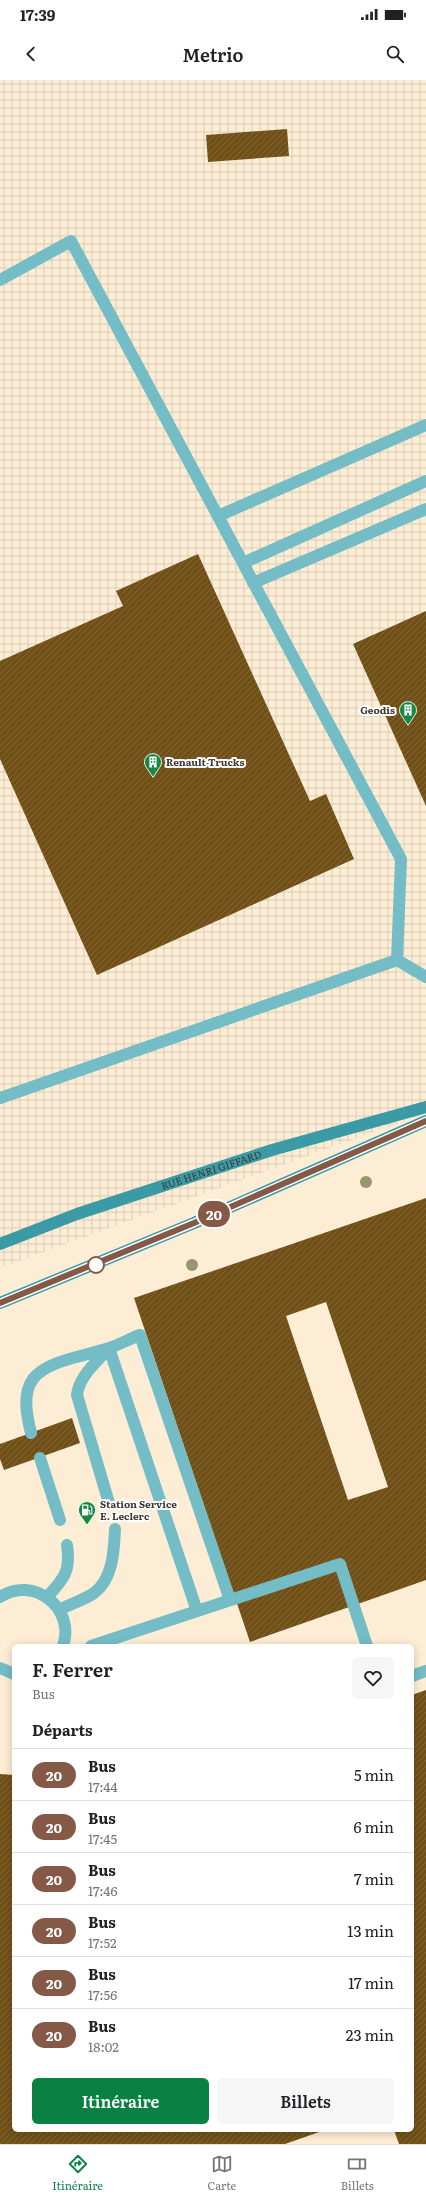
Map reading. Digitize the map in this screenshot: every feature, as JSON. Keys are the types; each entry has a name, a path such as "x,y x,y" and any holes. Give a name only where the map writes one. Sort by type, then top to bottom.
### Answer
{"street":[{"path":"0,280 71,241 401,859 397,960"},
{"path":"218,516 426,425"},
{"path":"243,563 426,481"},
{"path":"253,583 426,509"},
{"path":"0,1098 397,960 426,977"},
{"name":"RUE HENRI GIFFARD","path":"0,1244 77,1214 272,1150 426,1107"},
{"path":"0,1303 194,1223 426,1121"},
{"path":"31,1433 26,1416 27,1396 33,1379 46,1369 68,1359 110,1348 140,1335 230,1600"},
{"path":"109,1503 77,1395 78,1385 84,1376 110,1348"},
{"path":"110,1348 196,1611"},
{"path":"40,1458 60,1520"},
{"path":"59,1610 93,1594 102,1586 114,1554 115,1529"},
{"path":"47,1596 63,1579 68,1568 69,1558 67,1545"},
{"path":"97,1644 340,1564 366,1644"},
{"path":"2,1592 20,1590 34,1591 47,1596 59,1610 64,1620 66,1632 63,1644"},
{"path":"0,1668 12,1673"},
{"path":"414,1675 426,1671"}],"shaded area":[{"path":"0,80 426,80 426,1113 0,1268"},
{"path":"426,1113 426,2144 0,2144 0,1268"}],"building":[{"path":"287,129 289,156 208,162 206,135"},
{"name":"Renault Trucks","path":"198,554 310,801 326,794 354,859 97,975 0,759 0,661 123,606 116,591"},
{"name":"Geodis","path":"426,611 426,806 353,644"},
{"path":"426,1198 426,1580 250,1642 134,1298","holes":["326,1302 388,1487 348,1500 286,1316"]},
{"path":"72,1418 80,1443 4,1470 0,1459 0,1444"},
{"path":"426,1690 426,2144 399,2144 395,2132 414,2132 414,1694"},
{"path":"0,1774 12,1775 12,2132 319,2132 285,2144 0,2144"}],"bus line":[{"name":"20","path":"0,1303 141,1246 426,1121"}],"place":[{"name":"Geodis","path":"408,725"},
{"name":"Renault Trucks","path":"153,777"},
{"name":"Station Service E. Leclerc","path":"87,1525"}]}
